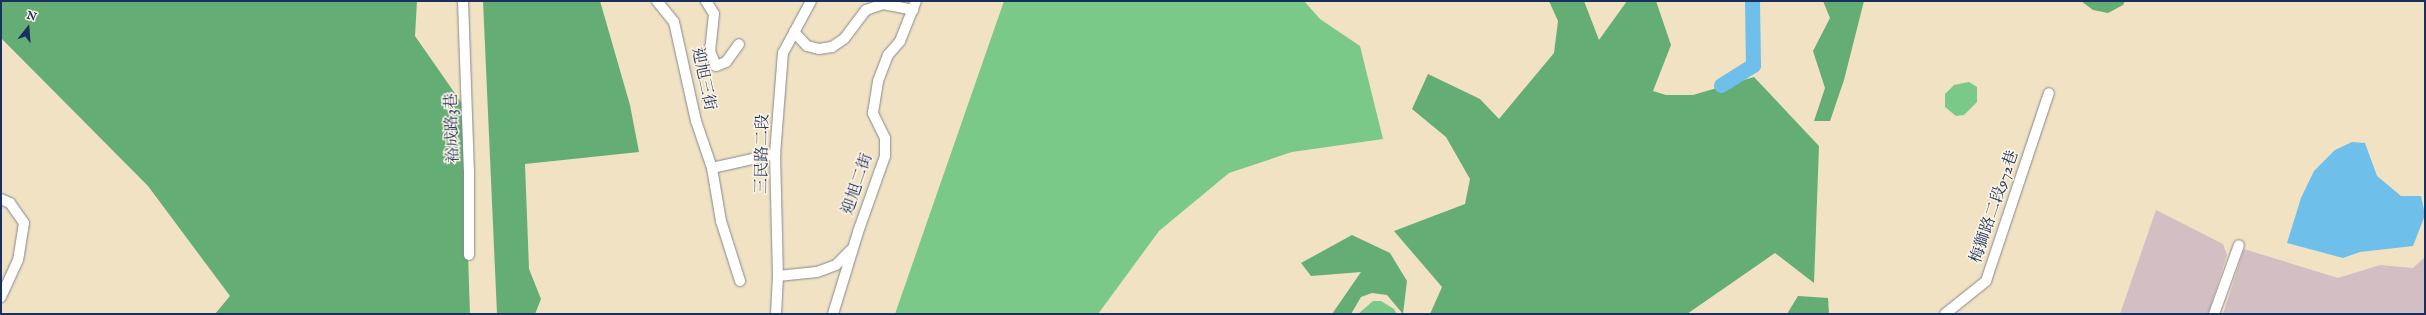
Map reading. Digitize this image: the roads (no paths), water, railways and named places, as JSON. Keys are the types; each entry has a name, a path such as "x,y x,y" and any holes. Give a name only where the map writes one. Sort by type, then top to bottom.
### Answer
{"street":[{"name":"裕成路3巷","path":"463,1 469,171 469,255"},
{"name":"迎旭三街","path":"657,1 674,22 696,121 712,168 721,221 740,281"},
{"path":"706,1 714,14 710,51 716,66 726,62 739,44"},
{"name":"三民路二段","path":"776,314 778,276 775,154 782,53 811,1"},
{"path":"794,32 807,46 818,49 832,47 844,39 866,10 883,4 914,5"},
{"name":"迎旭二街","path":"833,314 853,248 885,156 885,138 873,113 878,81 888,55 900,41 914,5"},
{"name":"梅獅路二段972巷","path":"1945,314 1986,282 2049,93"},
{"path":"712,168 775,154"},
{"path":"1,198 10,203 24,223 18,260 1,297"},
{"path":"2214,314 2239,245"},
{"path":"778,276 817,272 836,265 853,248"}],"water":[{"path":"2352,142 2365,143 2377,176 2401,196 2421,196 2425,215 2413,246 2360,252 2343,258 2287,243 2301,198 2314,171 2335,150"}],"waterway":[{"path":"1721,85 1753,65 1752,1"}]}
